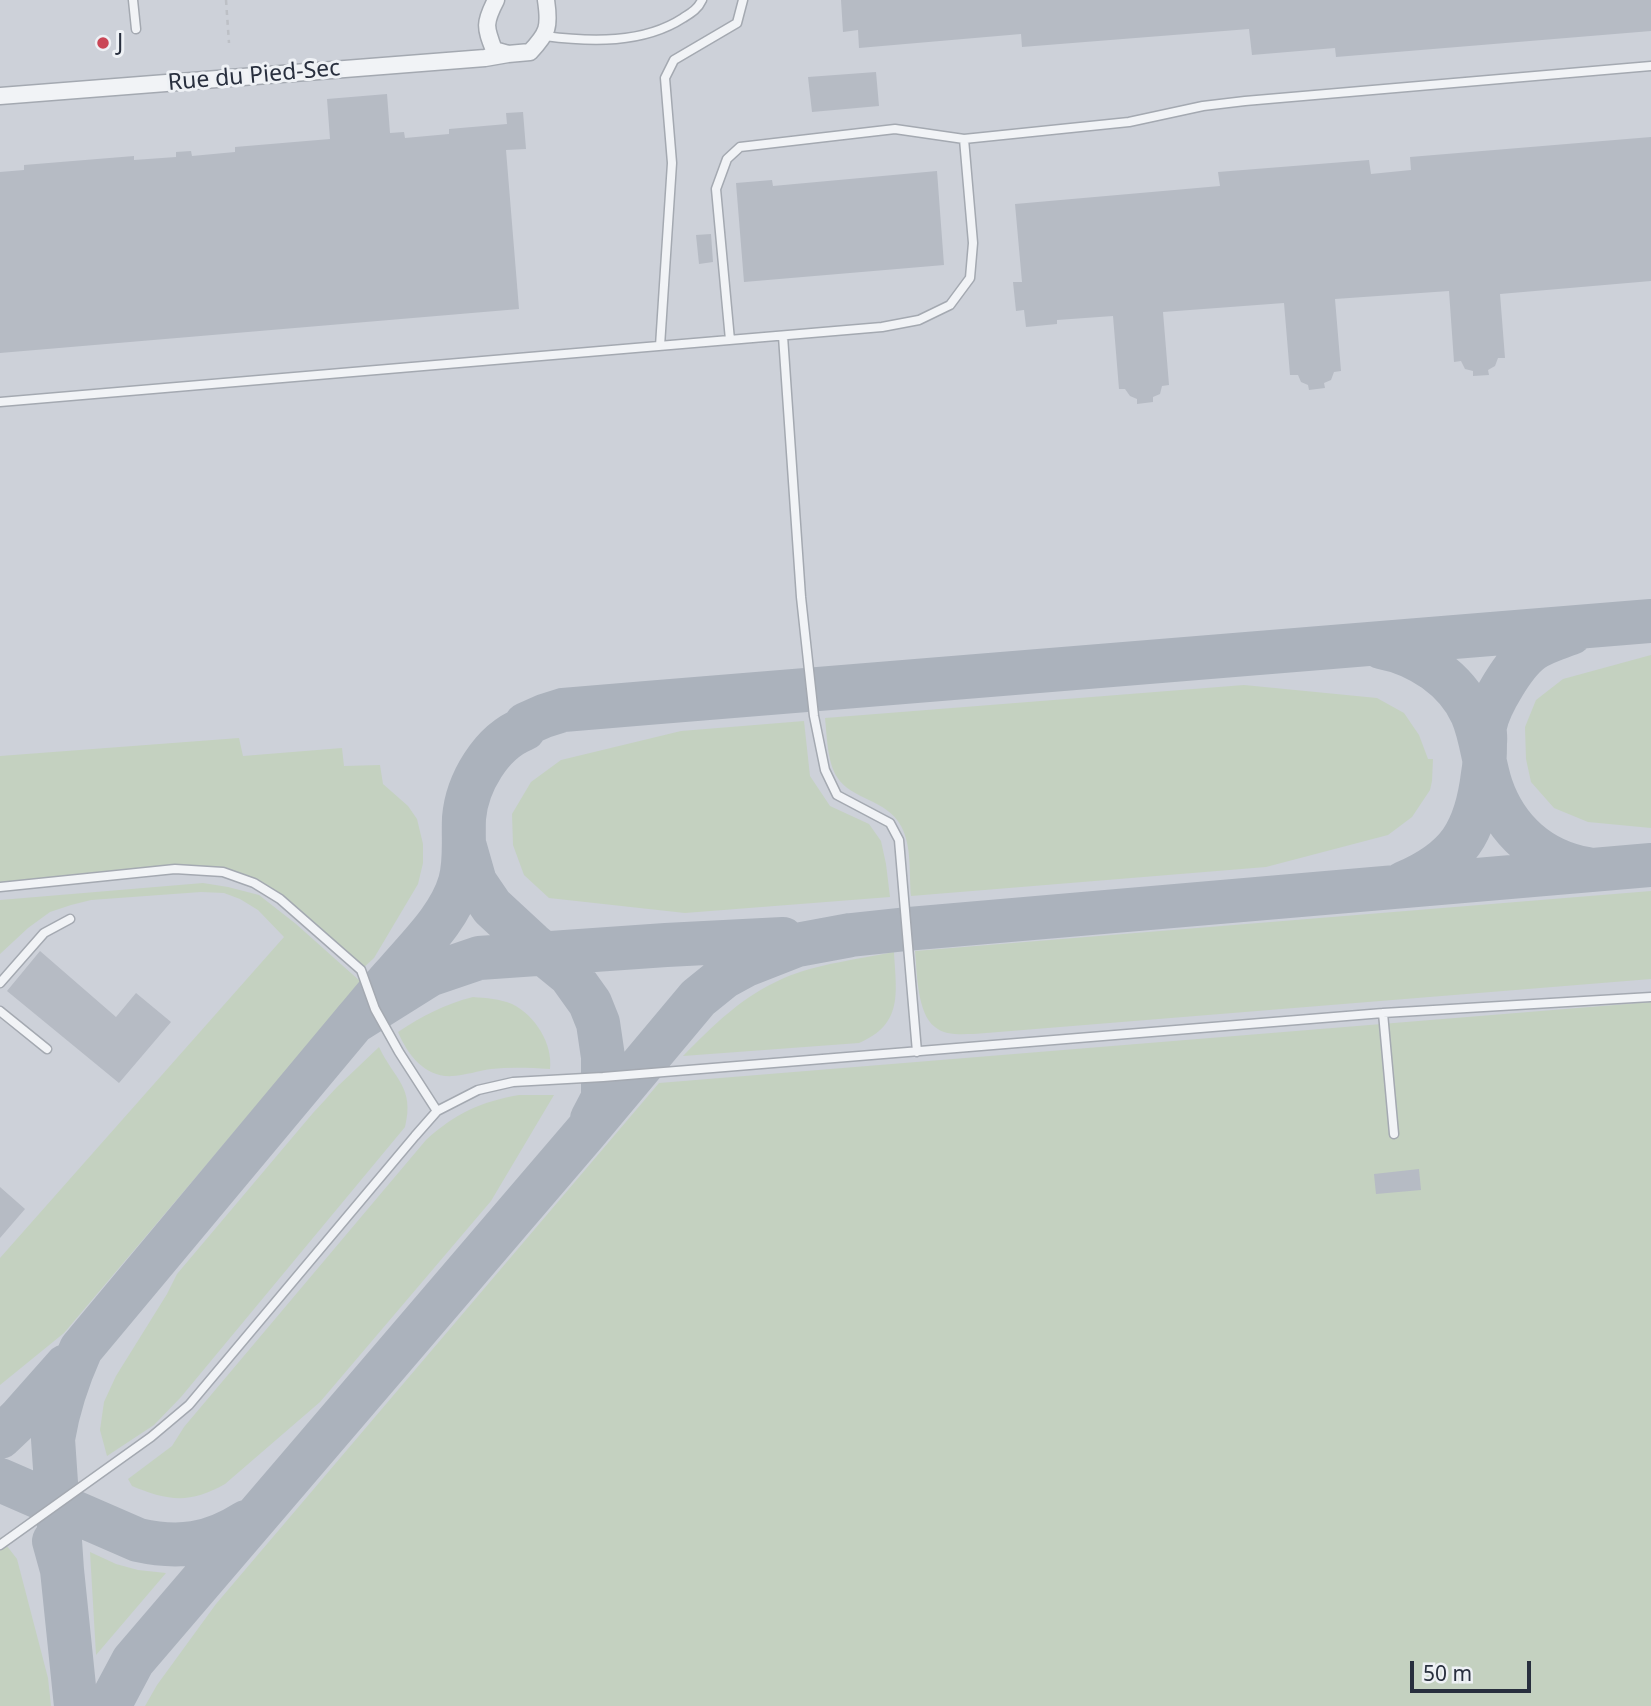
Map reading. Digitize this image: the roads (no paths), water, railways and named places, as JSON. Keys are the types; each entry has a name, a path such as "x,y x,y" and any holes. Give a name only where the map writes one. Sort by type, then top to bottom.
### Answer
{"street":[{"path":"496,0 488,14 486,29 494,50 508,54"},
{"path":"545,36 547,0"},
{"name":"Rue du Pied-Sec","path":"0,96 473,59 530,52 545,36"}],"lane":[{"path":"133,0 136,29"},
{"path":"545,36 580,40 640,36 671,26 698,8 702,0"},
{"path":"660,346 672,163 665,78 674,60 737,23 743,0"},
{"path":"730,340 716,190 727,159 740,147 895,129 964,139 1129,122 1203,106 1245,101 1651,66"},
{"path":"0,402 783,336 882,327 919,320 950,305 970,278 973,243 964,139"},
{"path":"783,336 802,597 814,716 825,770 838,795 890,823 899,840 917,1052"},
{"path":"0,887 175,869 223,872 254,883 280,899 361,971 375,1009 398,1052 437,1111"},
{"path":"0,983 44,933 70,919"},
{"path":"0,1545 151,1437 189,1405 437,1111 478,1090 513,1082 1383,1013 1651,997"},
{"path":"0,1011 47,1049"},
{"path":"1383,1013 1394,1134"}],"place":[{"name":"J","path":"103,43"}]}
